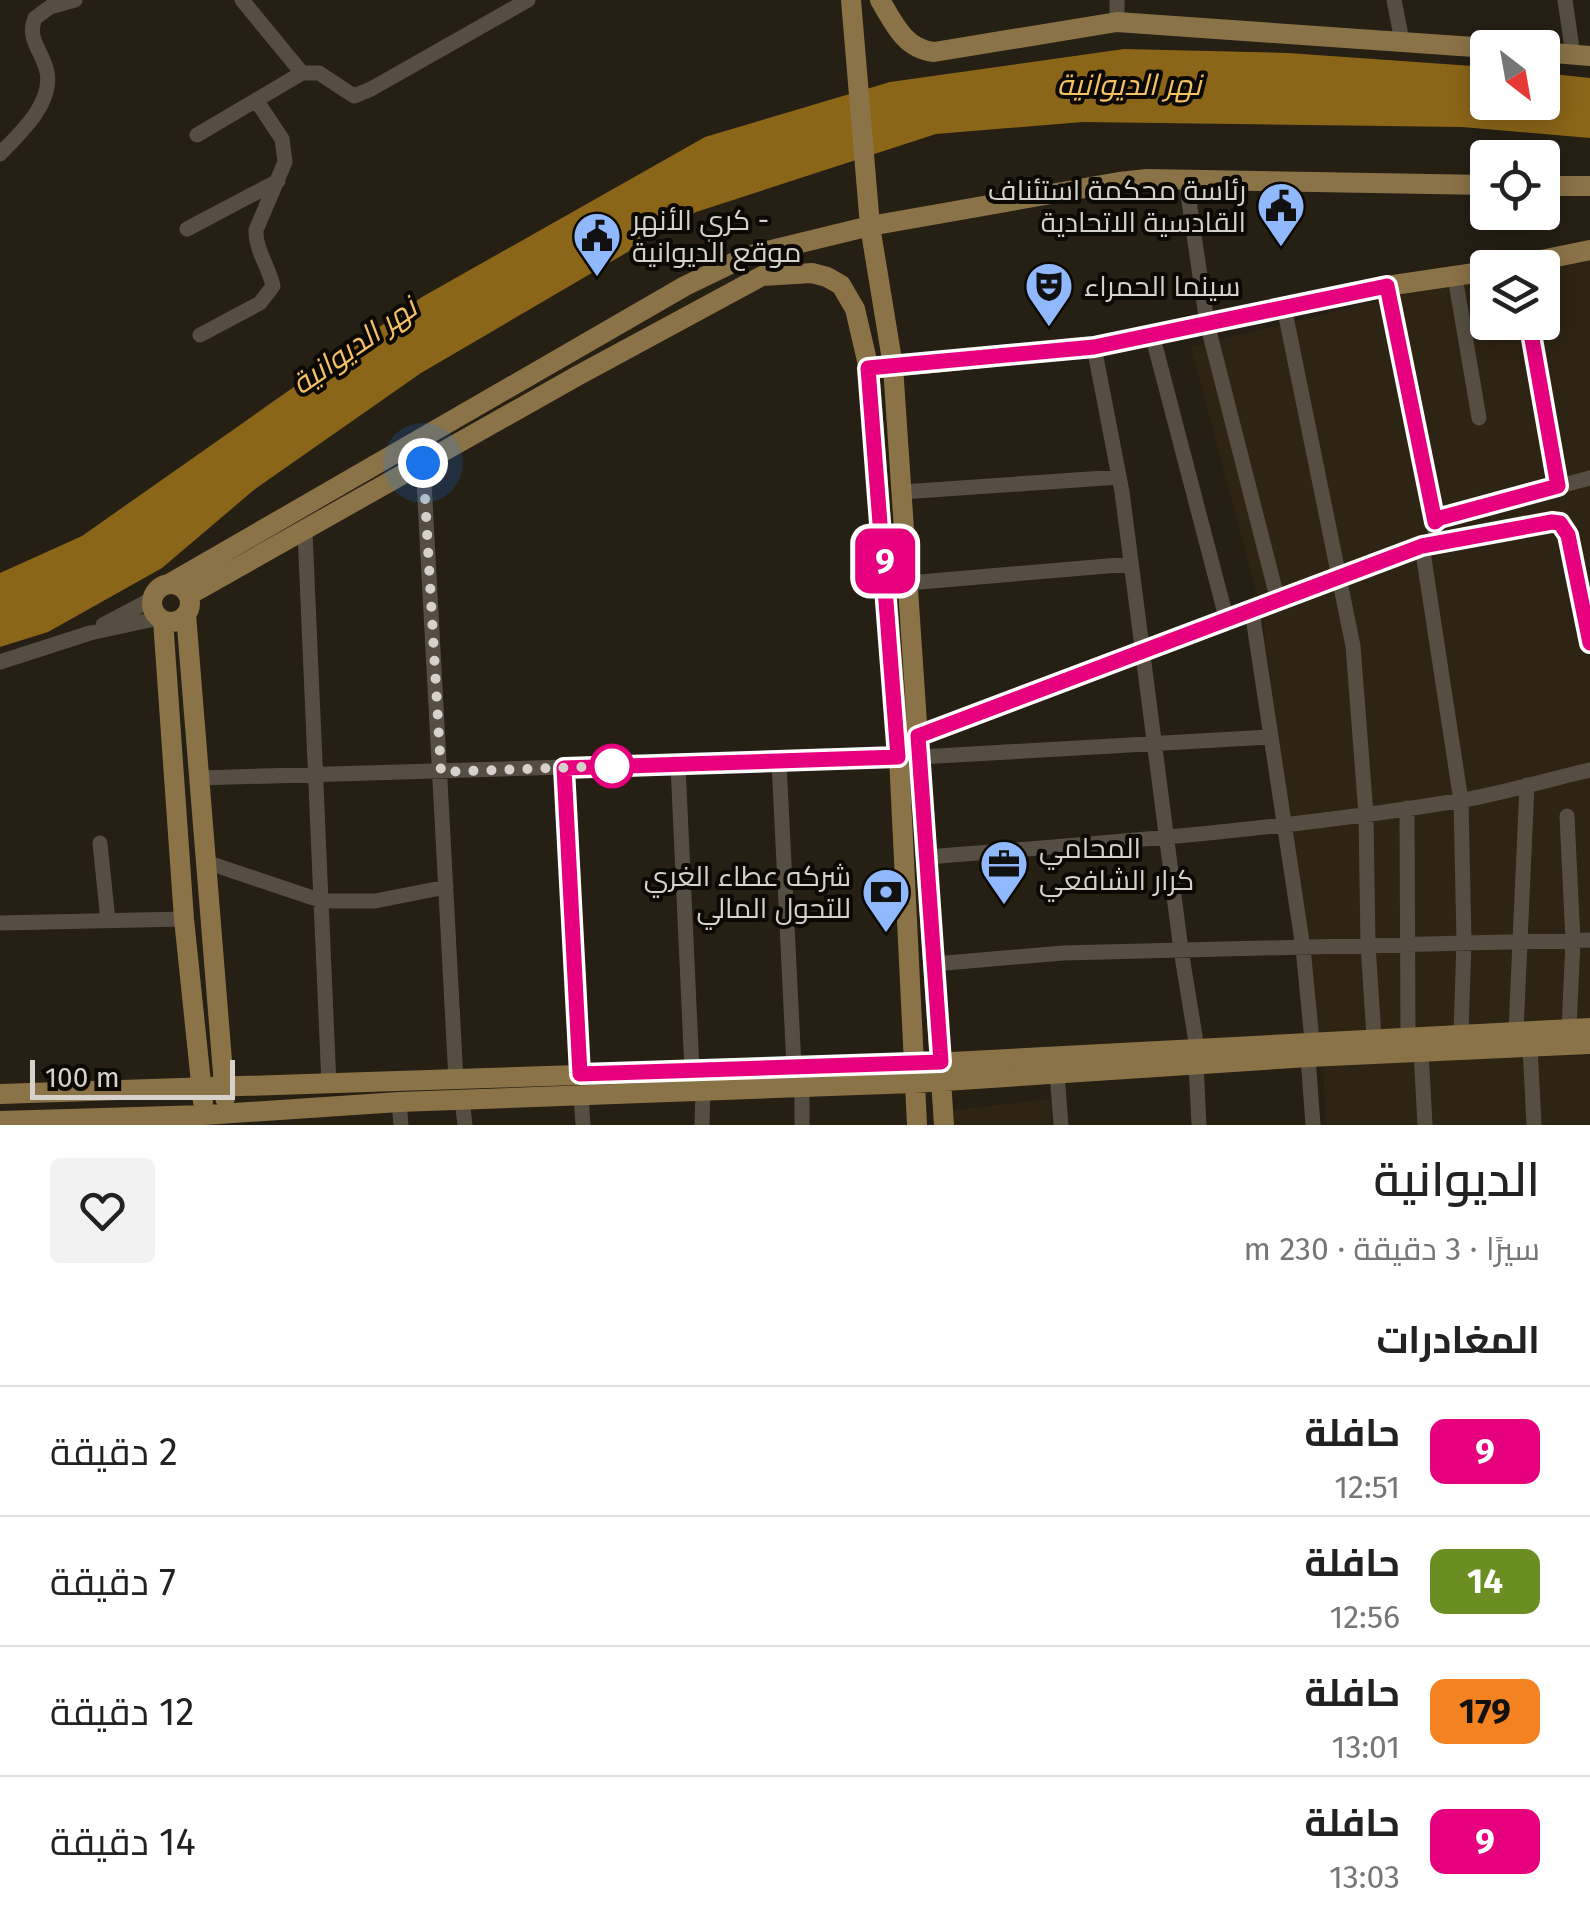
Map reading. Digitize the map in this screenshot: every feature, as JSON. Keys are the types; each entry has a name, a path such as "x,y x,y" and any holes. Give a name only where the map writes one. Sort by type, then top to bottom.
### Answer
{"main road":[{"path":"851,0 865,186 893,366 908,582 917,1125"},
{"path":"880,0 906,40 927,51 1117,11 1470,47"},
{"path":"158,612 176,622 188,605 306,532 333,503 565,355 684,286 747,256 870,226 1147,179 1470,185"},
{"path":"1560,186 1590,186"},
{"path":"1560,256 1590,250"},
{"path":"204,1120 158,589 423,463 762,276 791,272 828,277 842,285 854,309 868,368 927,857 944,1125"},
{"path":"868,368 1094,347 1387,286 1470,274"},
{"path":"565,355 577,376"},
{"path":"168,584 180,586 188,605 226,1119"},
{"path":"580,1085 692,1071 798,1077 941,1072 1523,1039 1579,1028"},
{"path":"1310,1049 1374,1038 1414,1044 1461,1034 1590,1044"},
{"path":"941,1072 1057,1074 1196,1056"},
{"path":"0,1094 329,1085 459,1090 580,1085 702,1090 798,1077"},
{"path":"0,1121 226,1119 399,1102 459,1090"}],"street":[{"path":"0,154 32,120 46,90 47,72 32,39 35,18 50,7 75,0"},
{"path":"242,0 302,73"},
{"path":"197,135 302,73 319,73 354,96 528,0"},
{"path":"1394,0 1402,42"},
{"path":"1565,0 1581,56"},
{"path":"200,335 260,303 273,286 270,268 255,241 256,230 285,162 282,139 256,100"},
{"path":"187,229 278,181"},
{"path":"1186,181 1207,323 1278,601"},
{"path":"1455,278 1479,418"},
{"path":"1387,286 1435,522 1430,545 1461,801 1461,1034"},
{"path":"1284,307 1353,646 1366,814 1374,1038"},
{"path":"1152,334 1227,621"},
{"path":"1532,340 1558,486"},
{"path":"1094,347 1131,564 1196,1056 1199,1125"},
{"path":"423,463 446,887 459,1090 465,1125"},
{"path":"902,492 1119,477"},
{"path":"1435,522 1590,478"},
{"path":"912,750 1340,577 1430,545 1552,522 1565,528 1590,643"},
{"path":"306,532 329,1085"},
{"path":"1571,554 1590,549"},
{"path":"908,582 1131,564"},
{"path":"0,662 158,612"},
{"path":"1252,612 1304,948 1313,1125"},
{"path":"200,778 779,762 912,750 1270,737"},
{"path":"779,762 802,1125"},
{"path":"678,765 692,1071"},
{"path":"564,768 583,1125"},
{"path":"927,857 1166,838 1366,814 1461,801 1590,770"},
{"path":"1527,785 1521,940 1523,1039 1534,1125"},
{"path":"1406,808 1414,1044 1425,1125"},
{"path":"1567,816 1579,1028"},
{"path":"100,843 108,921"},
{"path":"206,862 322,902 374,901 446,887"},
{"path":"0,923 184,919"},
{"path":"934,964 1063,954 1590,940"},
{"path":"1057,1074 1062,1125"},
{"path":"702,1090 702,1125"},
{"path":"399,1102 402,1125"}],"shaded area":[{"path":"1590,249 1590,1019 1318,1034 1262,614 1191,347 1470,278 1470,340 1560,340 1560,261"},
{"path":"1590,1055 1590,1125 1326,1125 1323,1065"},
{"path":"1050,1099 1052,1125 955,1125 953,1110"}],"water":[{"name":"نهر الديوانية","path":"1124,49 1288,53 1470,66 1470,120 1560,120 1560,75 1590,78 1590,138 1462,127 1083,122 936,134 696,212 421,373 255,489 162,568 48,632 0,647 0,573 82,536 422,297 705,137 890,82"}],"bus line":[{"name":"9","path":"1532,340 1558,486 1435,522 1387,286 1094,347 868,368 898,757 564,768 580,1074 941,1062 918,736 1422,546 1552,522 1560,523 1568,535 1590,643"}],"place":[{"name":"رئاسة محكمة استئناف القادسية الاتحادية","path":"1281,248"},
{"name":"كري الأنهر - موقع الديوانية","path":"597,278"},
{"name":"سينما الحمراء","path":"1049,328"},
{"name":"المحامي كرار الشافعي","path":"1004,906"},
{"name":"شركه عطاء الغري للتحول المالي","path":"886,934"}],"route":[{"path":"423,463 441,772 612,766"}]}
